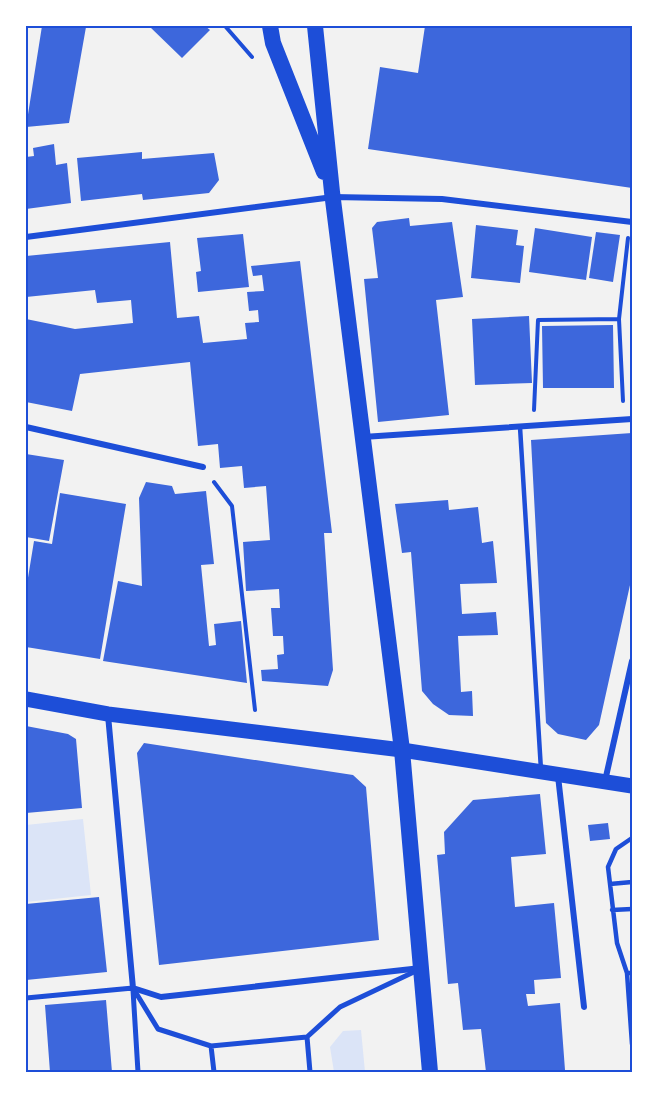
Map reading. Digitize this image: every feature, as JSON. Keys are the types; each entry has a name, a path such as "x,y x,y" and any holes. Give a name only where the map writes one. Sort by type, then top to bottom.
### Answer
{"highway":[{"path":"261,26 273,43"},
{"path":"270,26 273,43 333,195"},
{"path":"315,26 333,195 402,750 430,1072"}],"main road":[{"path":"26,699 108,714 402,750 557,772 633,786"}],"street":[{"path":"26,237 333,195 442,199 631,222"},
{"path":"363,437 633,419"},
{"path":"26,427 203,467"},
{"path":"605,781 633,662"},
{"path":"108,714 138,1072"},
{"path":"557,772 584,1007"},
{"path":"132,988 158,1029 212,1046 307,1037 340,1006 421,968"},
{"path":"26,998 132,988 161,997 421,968"},
{"path":"307,1037 310,1072"},
{"path":"212,1046 214,1072"}],"lane":[{"path":"520,427 541,770"},
{"path":"633,838 616,849 608,867 617,943 630,973 633,1044"},
{"path":"610,884 633,882"},
{"path":"612,910 633,909"}],"path":[{"path":"624,420 619,319 631,222"},
{"path":"534,426 538,320 619,319"},
{"path":"203,467 232,506 257,731"}],"shaded area":[{"path":"83,819 91,895 26,902 26,825"},
{"path":"361,1030 365,1072 334,1072 330,1047 343,1031"}],"building":[{"path":"42,26 86,27 69,123 26,127"},
{"path":"149,26 205,26 210,30 182,58"},
{"path":"425,26 632,26 632,188 368,149 380,67 418,73"},
{"path":"54,144 56,165 67,163 71,203 26,209 26,157 34,156 33,148"},
{"path":"142,152 142,159 214,153 219,180 209,193 143,200 142,194 81,201 77,158"},
{"path":"409,218 410,226 452,222 463,297 436,300 449,415 378,422 364,279 378,278 372,228 377,222"},
{"path":"476,225 518,230 516,245 524,246 520,283 471,278"},
{"path":"535,228 592,237 586,280 529,272"},
{"path":"596,232 620,235 613,282 589,278"},
{"path":"243,234 249,287 198,292 196,272 201,271 197,238"},
{"path":"170,242 177,318 199,316 203,343 247,339 245,323 259,322 258,310 249,311 247,292 264,291 262,275 253,276 251,266 300,261 332,533 324,533 333,670 328,686 262,681 261,670 278,669 277,655 284,654 283,636 273,636 271,608 280,608 279,589 246,591 243,542 270,540 266,486 244,488 242,466 220,468 218,444 198,446 190,362 80,374 72,411 26,402 26,319 75,329 133,323 131,300 97,303 95,290 26,297 26,256"},
{"path":"529,316 532,383 475,385 472,319"},
{"path":"613,325 614,388 543,388 542,326"},
{"path":"632,433 632,576 599,725 586,740 558,734 546,723 531,440"},
{"path":"26,454 64,460 49,541 26,537"},
{"path":"146,482 172,486 175,494 206,491 214,564 201,565 209,646 216,645 214,624 241,621 247,683 103,661 118,581 142,586 139,498"},
{"path":"60,493 126,504 100,659 26,647 26,590 34,541 52,544"},
{"path":"448,500 449,510 478,507 482,543 493,541 497,583 460,584 462,614 496,612 498,635 458,636 461,692 472,691 473,716 449,715 433,704 422,691 411,552 402,553 395,504"},
{"path":"26,726 68,734 76,739 82,808 26,813"},
{"path":"144,743 353,775 366,787 379,940 159,965 137,753"},
{"path":"540,794 546,854 511,857 515,907 554,903 561,978 534,980 535,994 526,994 528,1006 560,1003 565,1070 486,1072 481,1029 463,1030 458,983 448,984 437,855 445,854 444,832 473,800"},
{"path":"608,823 610,839 590,841 588,825"},
{"path":"99,897 107,972 26,980 26,904"},
{"path":"106,1000 112,1072 50,1072 45,1005"}]}
